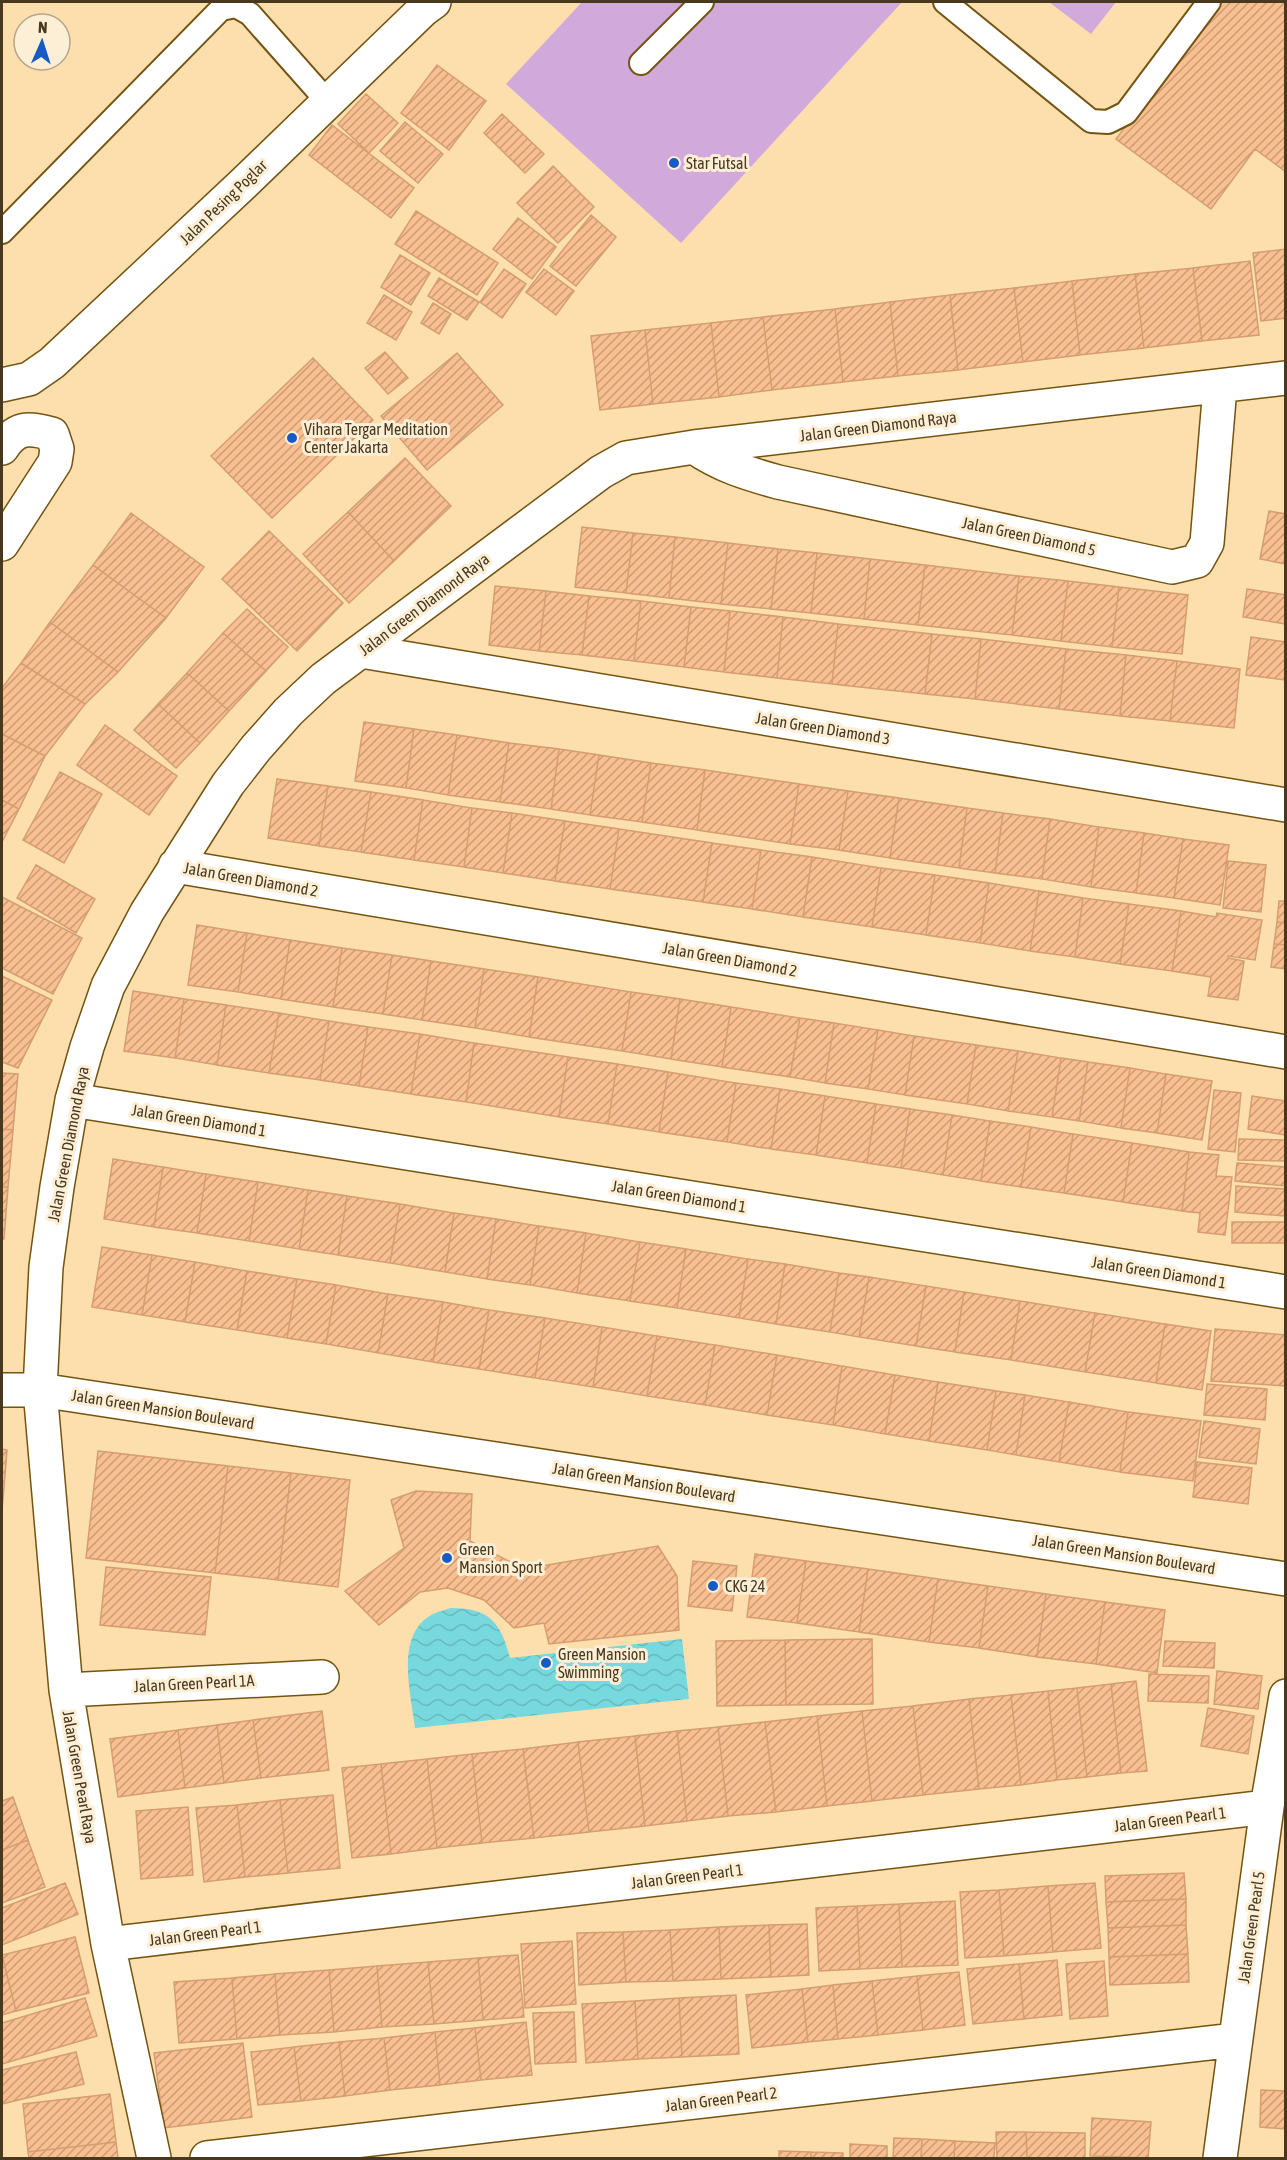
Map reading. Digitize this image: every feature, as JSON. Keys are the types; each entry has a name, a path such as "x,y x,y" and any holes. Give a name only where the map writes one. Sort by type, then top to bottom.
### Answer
{"street":[{"name":"Jalan Pesing Poglar","path":"2,385 29,379 52,363 244,183 424,4"},
{"name":"Jalan Green Diamond Raya","path":"40,1390 46,1267 57,1187 72,1100 108,986 147,912 228,784 288,712 323,679 602,472 626,458 694,447 1286,378"},
{"name":"Jalan Green Diamond 5","path":"694,447 715,461 738,471 778,482 1172,567 1197,561 1207,543 1220,387"},
{"path":"2,448 10,435 25,430 37,430 52,434 57,449 55,462 2,544"},
{"name":"Jalan Green Diamond 3","path":"361,651 1286,805"},
{"name":"Jalan Green Diamond 2","path":"175,866 1286,1052"},
{"name":"Jalan Green Diamond 1","path":"72,1100 1286,1292"},
{"name":"Jalan Green Mansion Boulevard","path":"2,1390 40,1390 1286,1579"},
{"name":"Jalan Green Pearl Raya","path":"40,1390 66,1690 108,1944 154,2158"},
{"name":"Jalan Green Pearl 1A","path":"66,1690 322,1677"},
{"name":"Jalan Green Pearl 5","path":"1220,2158 1267,1807 1286,1696"},
{"name":"Jalan Green Pearl 1","path":"108,1944 1267,1807"},
{"name":"Jalan Green Pearl 2","path":"207,2158 1235,2040"}],"lane":[{"path":"641,63 702,2"},
{"path":"945,2 1091,121 1108,122 1126,113 1209,2"},
{"path":"2,232 221,9 236,6 250,14 327,101"}],"shaded area":[{"name":"Star Futsal","path":"582,2 902,2 681,243 506,84"},
{"path":"1049,2 1116,2 1091,34"}],"water":[{"name":"Green Mansion Swimming","path":"451,1608 475,1611 492,1620 502,1635 510,1658 682,1639 689,1699 415,1728 408,1666 413,1635 421,1623 433,1614"}],"building":[{"path":"1218,2 1286,2 1286,172 1255,149 1211,209 1116,139"},
{"path":"437,65 486,101 449,150 401,113"},
{"path":"366,94 398,123 369,153 338,124"},
{"path":"502,114 544,154 525,173 484,133"},
{"path":"405,122 443,154 418,183 380,151"},
{"path":"332,125 414,188 391,218 309,155"},
{"path":"553,166 594,207 558,243 517,203"},
{"path":"416,211 498,263 477,295 395,244"},
{"path":"591,215 616,237 576,286 550,266"},
{"path":"518,218 556,247 532,279 493,249"},
{"path":"1286,249 1286,318 1261,321 1253,253"},
{"path":"400,255 430,273 411,305 381,287"},
{"path":"1250,261 1259,335 1202,341 1193,268"},
{"path":"1193,268 1202,341 1144,348 1135,274"},
{"path":"504,269 526,284 502,318 480,302"},
{"path":"544,269 574,291 556,315 526,292"},
{"path":"1135,274 1144,348 1080,355 1072,281"},
{"path":"439,278 479,302 467,320 428,296"},
{"path":"1072,281 1080,355 1023,362 1014,288"},
{"path":"1014,288 1023,362 958,370 950,295"},
{"path":"384,295 412,312 396,340 367,323"},
{"path":"950,295 958,370 898,376 890,302"},
{"path":"890,302 898,376 843,382 835,309"},
{"path":"433,303 451,314 439,334 421,323"},
{"path":"835,309 843,382 772,390 763,317"},
{"path":"763,317 772,390 719,397 711,323"},
{"path":"711,323 719,397 653,404 645,330"},
{"path":"645,330 653,404 600,410 591,336"},
{"path":"385,352 408,378 388,394 365,368"},
{"path":"457,353 503,405 427,470 381,416"},
{"name":"Vihara Tergar Meditation Center Jakarta","path":"313,358 373,420 272,518 211,456"},
{"path":"405,458 451,506 394,561 348,512"},
{"path":"1269,511 1286,514 1286,564 1260,559"},
{"path":"348,512 394,561 349,603 303,554"},
{"path":"131,513 204,567 166,618 93,565"},
{"path":"582,527 633,533 626,593 575,587"},
{"path":"269,531 343,603 297,651 222,579"},
{"path":"633,533 675,537 669,598 626,593"},
{"path":"675,537 728,543 721,604 669,598"},
{"path":"728,543 778,549 771,609 721,604"},
{"path":"778,549 817,553 811,613 771,609"},
{"path":"817,553 870,559 864,619 811,613"},
{"path":"870,559 925,565 918,625 864,619"},
{"path":"93,565 166,618 118,672 50,622"},
{"path":"925,565 1019,576 1012,635 918,625"},
{"path":"1019,576 1068,581 1061,641 1012,635"},
{"path":"1068,581 1119,587 1112,647 1061,641"},
{"path":"495,586 546,591 539,651 489,645"},
{"path":"1119,587 1188,595 1182,654 1112,647"},
{"path":"1247,589 1286,595 1286,624 1243,617"},
{"path":"546,591 589,596 582,655 539,651"},
{"path":"589,596 641,601 634,661 582,655"},
{"path":"641,601 691,607 684,667 634,661"},
{"path":"691,607 730,611 724,672 684,667"},
{"path":"247,609 288,647 266,671 223,633"},
{"path":"730,611 783,617 777,678 724,672"},
{"path":"783,617 838,624 832,684 777,678"},
{"path":"50,622 118,672 85,704 21,663"},
{"path":"838,624 932,634 925,694 832,684"},
{"path":"223,633 266,671 229,711 187,673"},
{"path":"932,634 981,639 975,699 925,694"},
{"path":"1251,637 1286,642 1285,680 1246,675"},
{"path":"981,639 1066,649 1059,709 975,699"},
{"path":"1066,649 1126,655 1120,716 1059,709"},
{"path":"1126,655 1177,661 1170,721 1120,716"},
{"path":"1177,661 1240,669 1234,728 1170,721"},
{"path":"21,663 85,704 45,756 2,734 2,688"},
{"path":"187,673 229,711 200,743 158,704"},
{"path":"158,704 200,743 176,768 134,730"},
{"path":"364,722 414,729 406,788 355,781"},
{"path":"105,725 177,776 149,815 77,765"},
{"path":"414,729 457,735 448,795 406,788"},
{"path":"2,734 45,756 19,809 2,800"},
{"path":"457,735 509,743 500,802 448,795"},
{"path":"509,743 559,749 551,809 500,802"},
{"path":"559,749 599,755 590,815 551,809"},
{"path":"599,755 651,763 642,822 590,815"},
{"path":"651,763 705,770 697,830 642,822"},
{"path":"705,770 799,784 790,844 697,830"},
{"path":"60,772 102,794 64,863 23,840"},
{"path":"277,779 328,786 319,846 268,838"},
{"path":"799,784 848,791 839,850 790,844"},
{"path":"328,786 371,792 361,852 319,846"},
{"path":"848,791 899,798 890,858 839,850"},
{"path":"371,792 423,800 414,860 361,852"},
{"path":"899,798 967,808 959,868 890,858"},
{"path":"2,800 19,809 2,842"},
{"path":"423,800 472,808 464,867 414,860"},
{"path":"472,808 512,813 503,873 464,867"},
{"path":"967,808 1003,813 995,873 959,868"},
{"path":"512,813 565,821 555,881 503,873"},
{"path":"1003,813 1050,819 1042,879 995,873"},
{"path":"1050,819 1099,827 1091,887 1042,879"},
{"path":"565,821 619,829 610,889 555,881"},
{"path":"1099,827 1144,833 1136,893 1091,887"},
{"path":"619,829 712,843 703,902 610,889"},
{"path":"1144,833 1183,839 1174,898 1136,893"},
{"path":"1183,839 1229,845 1220,905 1174,898"},
{"path":"712,843 761,850 752,909 703,902"},
{"path":"761,850 812,857 803,917 752,909"},
{"path":"812,857 881,868 872,927 803,917"},
{"path":"1228,861 1266,865 1261,912 1223,908"},
{"path":"36,865 95,899 76,933 17,898"},
{"path":"881,868 935,875 926,935 872,927"},
{"path":"935,875 989,883 980,943 926,935"},
{"path":"989,883 1039,891 1030,951 980,943"},
{"path":"1039,891 1083,898 1075,957 1030,951"},
{"path":"2,897 82,938 53,994 2,968"},
{"path":"1083,898 1129,904 1120,964 1075,957"},
{"path":"1279,901 1286,901 1286,923 1277,922"},
{"path":"1129,904 1181,911 1172,971 1120,964"},
{"path":"1181,911 1216,917 1217,913 1262,920 1255,960 1228,956 1228,958 1244,961 1238,1000 1208,996 1211,977 1172,971"},
{"path":"1277,922 1286,923 1286,945 1274,944"},
{"path":"197,925 247,933 238,992 188,985"},
{"path":"247,933 290,940 281,999 238,992"},
{"path":"290,940 342,948 333,1007 281,999"},
{"path":"1274,944 1286,945 1286,969 1271,967"},
{"path":"342,948 392,955 383,1014 333,1007"},
{"path":"392,955 431,961 422,1020 383,1014"},
{"path":"431,961 484,969 475,1028 422,1020"},
{"path":"484,969 538,977 529,1037 475,1028"},
{"path":"2,976 52,1000 18,1068 2,1062"},
{"path":"538,977 631,992 622,1051 529,1037"},
{"path":"133,991 184,999 175,1058 124,1051"},
{"path":"631,992 680,999 671,1059 622,1051"},
{"path":"184,999 226,1005 217,1065 175,1058"},
{"path":"680,999 731,1007 722,1067 671,1059"},
{"path":"226,1005 279,1013 269,1073 217,1065"},
{"path":"731,1007 800,1018 790,1077 722,1067"},
{"path":"279,1013 329,1021 320,1080 269,1073"},
{"path":"800,1018 834,1023 825,1083 790,1077"},
{"path":"329,1021 368,1027 359,1086 320,1080"},
{"path":"834,1023 878,1030 868,1089 825,1083"},
{"path":"368,1027 420,1034 411,1094 359,1086"},
{"path":"878,1030 914,1036 905,1095 868,1089"},
{"path":"420,1034 474,1043 466,1102 411,1094"},
{"path":"914,1036 976,1045 967,1104 905,1095"},
{"path":"474,1043 568,1057 559,1117 466,1102"},
{"path":"976,1045 1018,1051 1008,1111 967,1104"},
{"path":"1018,1051 1061,1058 1052,1117 1008,1111"},
{"path":"568,1057 617,1064 608,1124 559,1117"},
{"path":"1061,1058 1088,1062 1079,1121 1052,1117"},
{"path":"1088,1062 1130,1068 1121,1128 1079,1121"},
{"path":"617,1064 668,1072 659,1132 608,1124"},
{"path":"1130,1068 1166,1074 1157,1133 1121,1128"},
{"path":"668,1072 736,1083 727,1142 659,1132"},
{"path":"2,1073 18,1074 13,1130 2,1129"},
{"path":"1166,1074 1212,1081 1202,1140 1157,1133"},
{"path":"736,1083 780,1089 771,1149 727,1142"},
{"path":"780,1089 825,1096 816,1155 771,1149"},
{"path":"1214,1090 1241,1093 1235,1152 1208,1149"},
{"path":"825,1096 876,1104 867,1163 816,1155"},
{"path":"1252,1096 1286,1101 1286,1135 1248,1129"},
{"path":"876,1104 910,1109 901,1168 867,1163"},
{"path":"910,1109 952,1115 943,1175 901,1168"},
{"path":"952,1115 990,1121 981,1181 943,1175"},
{"path":"990,1121 1031,1127 1021,1187 981,1181"},
{"path":"1031,1127 1073,1134 1064,1193 1021,1187"},
{"path":"2,1129 13,1130 8,1187 2,1187"},
{"path":"1073,1134 1132,1143 1123,1202 1064,1193"},
{"path":"1239,1139 1286,1140 1286,1161 1238,1160"},
{"path":"1132,1143 1189,1152 1182,1211 1123,1202"},
{"path":"1189,1152 1219,1155 1216,1176 1232,1177 1225,1235 1198,1232 1200,1213 1182,1211"},
{"path":"113,1159 163,1167 154,1227 104,1219"},
{"path":"1237,1163 1286,1167 1286,1186 1235,1181"},
{"path":"163,1167 206,1174 197,1233 154,1227"},
{"path":"206,1174 258,1182 249,1241 197,1233"},
{"path":"258,1182 308,1190 299,1249 249,1241"},
{"path":"1236,1186 1286,1189 1285,1216 1235,1212"},
{"path":"2,1187 8,1187 4,1239 2,1239"},
{"path":"308,1190 347,1196 338,1255 299,1249"},
{"path":"347,1196 400,1204 390,1263 338,1255"},
{"path":"400,1204 454,1213 445,1272 390,1263"},
{"path":"454,1213 496,1219 487,1279 445,1272"},
{"path":"496,1219 539,1226 530,1285 487,1279"},
{"path":"1232,1222 1286,1222 1286,1243 1232,1243"},
{"path":"539,1226 586,1233 577,1293 530,1285"},
{"path":"586,1233 640,1242 630,1301 577,1293"},
{"path":"640,1242 686,1249 677,1308 630,1301"},
{"path":"102,1247 152,1255 142,1315 92,1307"},
{"path":"686,1249 748,1259 739,1318 677,1308"},
{"path":"152,1255 195,1262 185,1322 142,1315"},
{"path":"748,1259 785,1264 776,1324 739,1318"},
{"path":"195,1262 247,1271 237,1330 185,1322"},
{"path":"785,1264 839,1273 830,1332 776,1324"},
{"path":"247,1271 297,1279 287,1338 237,1330"},
{"path":"839,1273 869,1277 859,1337 830,1332"},
{"path":"869,1277 926,1286 916,1346 859,1337"},
{"path":"297,1279 336,1285 326,1344 287,1338"},
{"path":"336,1285 388,1294 378,1353 326,1344"},
{"path":"926,1286 964,1292 955,1352 916,1346"},
{"path":"964,1292 1020,1301 1011,1360 955,1352"},
{"path":"388,1294 443,1302 433,1362 378,1353"},
{"path":"1020,1301 1095,1313 1085,1372 1011,1360"},
{"path":"443,1302 489,1310 479,1369 433,1362"},
{"path":"489,1310 545,1318 535,1378 479,1369"},
{"path":"1095,1313 1165,1324 1156,1383 1085,1372"},
{"path":"545,1318 602,1327 593,1387 535,1378"},
{"path":"1165,1324 1211,1331 1202,1390 1156,1383"},
{"path":"602,1327 657,1336 647,1396 593,1387"},
{"path":"1215,1329 1286,1335 1286,1386 1211,1381"},
{"path":"657,1336 715,1345 705,1405 647,1396"},
{"path":"715,1345 777,1355 767,1415 705,1405"},
{"path":"777,1355 842,1366 833,1425 767,1415"},
{"path":"842,1366 895,1375 885,1434 833,1425"},
{"path":"895,1375 938,1382 929,1441 885,1434"},
{"path":"938,1382 996,1391 987,1450 929,1441"},
{"path":"1207,1384 1267,1389 1265,1420 1204,1415"},
{"path":"996,1391 1025,1395 1016,1455 987,1450"},
{"path":"1025,1395 1069,1402 1059,1462 1016,1455"},
{"path":"1069,1402 1128,1412 1120,1472 1059,1462"},
{"path":"1128,1412 1201,1421 1193,1481 1120,1472"},
{"path":"1204,1421 1260,1429 1256,1464 1199,1457"},
{"path":"2,1449 7,1450 2,1511"},
{"path":"98,1451 228,1466 215,1573 86,1558"},
{"path":"1197,1462 1252,1468 1248,1504 1193,1497"},
{"path":"228,1466 291,1473 278,1580 215,1573"},
{"path":"291,1473 350,1480 338,1587 278,1580"},
{"name":"Green Mansion Sport","path":"416,1491 472,1494 470,1541 524,1569 658,1546 677,1576 679,1630 549,1644 544,1623 514,1628 484,1600 448,1588 420,1592 379,1625 345,1591 404,1548 391,1500"},
{"path":"755,1554 806,1561 797,1623 747,1617"},
{"name":"CKG 24","path":"693,1561 737,1566 732,1611 688,1606"},
{"path":"806,1561 868,1569 859,1632 797,1623"},
{"path":"106,1567 211,1577 205,1635 100,1625"},
{"path":"868,1569 938,1579 929,1642 859,1632"},
{"path":"938,1579 988,1586 979,1648 929,1642"},
{"path":"988,1586 1046,1594 1037,1657 979,1648"},
{"path":"1046,1594 1105,1602 1096,1664 1037,1657"},
{"path":"1105,1602 1165,1610 1157,1673 1096,1664"},
{"path":"872,1639 873,1704 786,1705 785,1640"},
{"path":"785,1640 786,1705 717,1706 716,1641"},
{"path":"1165,1641 1215,1643 1214,1668 1163,1666"},
{"path":"1217,1671 1262,1676 1258,1709 1214,1704"},
{"path":"1149,1674 1209,1676 1208,1703 1148,1701"},
{"path":"1136,1681 1147,1771 1121,1773 1111,1684"},
{"path":"1111,1684 1121,1773 1087,1777 1077,1688"},
{"path":"1077,1688 1087,1777 1057,1780 1048,1691"},
{"path":"1048,1691 1057,1780 1021,1785 1011,1695"},
{"path":"1011,1695 1021,1785 979,1789 969,1699"},
{"path":"969,1699 979,1789 923,1795 913,1706"},
{"path":"913,1706 923,1795 872,1801 862,1711"},
{"path":"1208,1708 1254,1716 1248,1754 1201,1746"},
{"path":"322,1711 329,1770 261,1778 253,1720"},
{"path":"862,1711 872,1801 827,1806 817,1716"},
{"path":"817,1716 827,1806 776,1812 765,1722"},
{"path":"253,1720 261,1778 224,1783 217,1725"},
{"path":"765,1722 776,1812 728,1816 718,1727"},
{"path":"217,1725 224,1783 185,1788 178,1730"},
{"path":"718,1727 728,1816 687,1821 677,1731"},
{"path":"178,1730 185,1788 118,1797 110,1739"},
{"path":"677,1731 687,1821 645,1826 635,1736"},
{"path":"635,1736 645,1826 589,1832 578,1742"},
{"path":"578,1742 589,1832 534,1838 523,1749"},
{"path":"523,1749 534,1838 482,1843 472,1754"},
{"path":"472,1754 482,1843 437,1848 427,1759"},
{"path":"427,1759 437,1848 391,1854 381,1764"},
{"path":"381,1764 391,1854 352,1858 342,1768"},
{"path":"333,1795 340,1868 288,1873 280,1800"},
{"path":"13,1797 28,1840 2,1850 2,1801"},
{"path":"280,1800 288,1873 245,1877 237,1805"},
{"path":"237,1805 245,1877 204,1882 196,1808"},
{"path":"188,1807 193,1875 141,1879 136,1811"},
{"path":"28,1840 45,1887 2,1903 2,1850"},
{"path":"1184,1873 1186,1899 1106,1902 1105,1876"},
{"path":"65,1883 78,1914 2,1945 2,1908"},
{"path":"1095,1883 1101,1948 1053,1952 1048,1886"},
{"path":"1048,1886 1053,1952 1004,1956 999,1890"},
{"path":"999,1890 1004,1956 965,1958 960,1892"},
{"path":"1186,1899 1186,1925 1108,1928 1106,1902"},
{"path":"955,1901 958,1965 902,1967 899,1904"},
{"path":"899,1904 902,1967 860,1969 857,1906"},
{"path":"857,1906 860,1969 819,1971 816,1908"},
{"path":"807,1924 809,1975 771,1977 769,1925"},
{"path":"769,1925 771,1977 721,1979 719,1927"},
{"path":"1186,1925 1188,1954 1109,1957 1108,1928"},
{"path":"719,1927 721,1979 673,1981 670,1930"},
{"path":"670,1930 673,1981 626,1982 623,1932"},
{"path":"623,1932 626,1982 579,1985 577,1933"},
{"path":"75,1937 89,1993 16,2011 2,1955"},
{"path":"572,1941 576,2004 525,2008 521,1944"},
{"path":"1188,1954 1189,1982 1110,1985 1109,1957"},
{"path":"2,1955 16,2011 2,2015"},
{"path":"518,1955 524,2017 483,2020 478,1958"},
{"path":"478,1958 483,2020 434,2024 428,1962"},
{"path":"1057,1960 1062,2015 1024,2019 1019,1964"},
{"path":"1104,1961 1108,2016 1070,2019 1066,1964"},
{"path":"428,1962 434,2024 382,2027 377,1966"},
{"path":"1019,1964 1024,2019 973,2024 967,1969"},
{"path":"377,1966 382,2027 334,2032 329,1970"},
{"path":"329,1970 334,2032 280,2035 275,1974"},
{"path":"959,1972 965,2025 923,2030 917,1976"},
{"path":"275,1974 280,2035 237,2039 232,1978"},
{"path":"917,1976 923,2030 878,2035 872,1981"},
{"path":"232,1978 237,2039 179,2043 174,1982"},
{"path":"872,1981 878,2035 838,2039 833,1985"},
{"path":"833,1985 838,2039 808,2042 802,1989"},
{"path":"802,1989 808,2042 752,2048 746,1995"},
{"path":"736,1995 739,2054 682,2057 679,1998"},
{"path":"85,1998 97,2036 2,2064 2,2023"},
{"path":"679,1998 682,2057 638,2059 635,2001"},
{"path":"635,2001 638,2059 586,2063 582,2004"},
{"path":"574,2012 576,2062 535,2064 533,2013"},
{"path":"526,2022 532,2075 481,2080 475,2028"},
{"path":"475,2028 481,2080 440,2085 435,2032"},
{"path":"435,2032 440,2085 390,2090 384,2038"},
{"path":"384,2038 390,2090 345,2096 339,2042"},
{"path":"339,2042 345,2096 301,2101 294,2047"},
{"path":"243,2043 252,2117 164,2128 154,2053"},
{"path":"294,2047 301,2101 258,2105 251,2052"},
{"path":"76,2052 84,2084 2,2104 2,2070"},
{"path":"1261,2090 1286,2091 1285,2129 1260,2127"},
{"path":"110,2094 116,2142 28,2152 23,2104"},
{"path":"1092,2118 1151,2122 1148,2158 1090,2156"},
{"path":"996,2132 1026,2132 1027,2158 997,2158"},
{"path":"1026,2132 1085,2133 1085,2158 1027,2158"},
{"path":"894,2138 922,2139 921,2158 893,2158"},
{"path":"922,2139 955,2141 954,2158 921,2158"},
{"path":"955,2141 995,2143 994,2158 954,2158"},
{"path":"116,2142 118,2158 29,2158 28,2152"},
{"path":"850,2144 887,2146 887,2158 850,2158"},
{"path":"779,2151 811,2152 811,2158 779,2158"},
{"path":"811,2152 843,2153 843,2158 811,2158"}],"place":[{"name":"Star Futsal","path":"674,163"},
{"name":"Vihara Tergar Meditation Center Jakarta","path":"292,438"},
{"name":"Green Mansion Sport","path":"447,1558"},
{"name":"CKG 24","path":"713,1586"},
{"name":"Green Mansion Swimming","path":"546,1663"}]}
